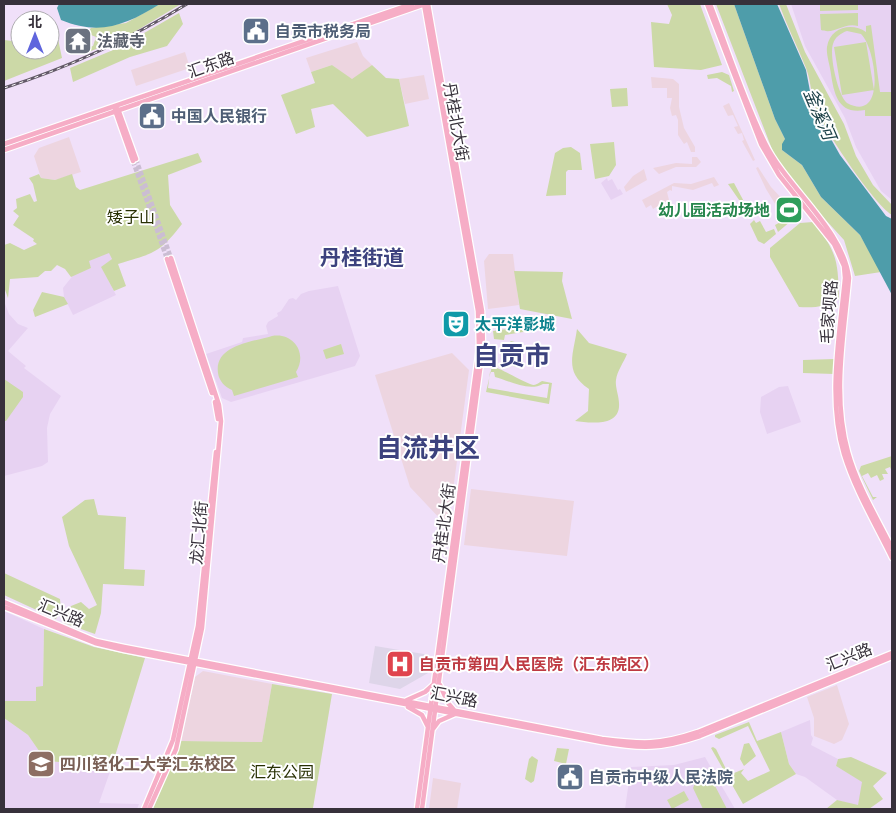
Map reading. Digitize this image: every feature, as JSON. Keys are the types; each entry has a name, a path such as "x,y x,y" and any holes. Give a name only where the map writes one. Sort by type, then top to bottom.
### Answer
{"main road":[{"name":"汇东路","path":"4,150 116,108 412,4"},
{"name":"汇东路","path":"4,144 425,4"},
{"name":"丹桂北大街","path":"417,809 437,682 479,348 478,311 425,4"},
{"name":"毛家坝路","path":"710,4 764,142 783,173 837,242 848,265 849,278 841,378 844,438 853,466 892,548"},
{"name":"毛家坝路","path":"710,4 761,144 778,175 834,244 844,266 845,278 837,378 841,438 849,467 892,558"},
{"path":"116,108 134,160"},
{"name":"龙汇北街","path":"144,809 173,740 204,621 221,416 169,258"},
{"name":"汇兴路","path":"4,602 96,640 193,662 602,739 658,744 698,732 892,652"},
{"path":"4,607 95,644 193,662"},
{"path":"400,702 422,715 430,729 439,721 455,712 620,745 642,747 672,746 892,657"},
{"name":"龙汇北街","path":"149,809 176,750 193,662"},
{"path":"400,702 425,692 437,682 455,712"},
{"name":"丹桂北大街","path":"422,809 430,729"}],"shaded area":[{"path":"791,4 892,4 892,200 881,191 856,147 845,118 805,46"},
{"path":"357,42 363,56 372,65 352,80 332,65 311,72 306,58"},
{"path":"185,52 190,68 136,86 131,70"},
{"path":"424,75 429,99 405,104 399,79"},
{"path":"651,77 673,79 679,84 679,107 684,128 695,147 695,152 691,152 687,142 684,144 678,135 678,120 676,115 672,116 670,108 672,98 667,98 667,88 652,88"},
{"path":"729,103 755,160 753,161 742,141 744,140 742,133 738,134 734,127 738,126 733,115 728,116 723,106"},
{"path":"69,137 81,172 55,180 41,178 34,156 39,148"},
{"path":"692,157 697,157 701,162 696,167 676,167 659,174 653,168 676,163 692,164"},
{"path":"758,167 771,187 787,204 785,220 766,189 756,168"},
{"path":"644,169 647,180 626,192 624,187 633,176"},
{"path":"714,177 719,185 714,187 712,183 693,190 672,186 672,191 667,192 669,200 653,209 651,205 646,208 642,200 674,183 691,184"},
{"path":"607,178 608,181 612,179 618,190 620,189 623,194 611,200 601,183"},
{"path":"109,252 112,259 102,268 116,295 73,315 64,297 63,288 74,274 91,268 88,261"},
{"path":"489,254 513,254 519,305 488,309 484,261"},
{"path":"338,286 360,356 355,366 231,402 222,398 206,354 242,342 243,338 268,334 266,326 268,322 278,316 277,313 281,311 289,299 293,298 296,300 301,294 309,291"},
{"path":"4,301 9,314 18,324 28,328 8,351 26,366 24,368 61,396 50,414 47,428 48,462 42,466 4,476"},
{"path":"452,353 469,370 449,521 444,523 410,487 375,375"},
{"path":"788,386 801,422 767,434 760,412 761,397 779,387"},
{"path":"471,489 574,501 567,556 464,545"},
{"path":"4,611 44,629 43,687 36,701 4,701"},
{"name":"自贡市第四人民医院（汇东院区）","path":"375,646 430,655 428,673 400,689 369,683"},
{"path":"203,671 272,684 262,742 181,741 195,677"},
{"path":"837,685 849,724 842,740 834,744 814,736 814,718 807,697"},
{"name":"四川轻化工大学汇东校区","path":"4,718 28,735 46,761 112,766 99,803 139,804 137,809 4,809"},
{"path":"810,720 813,738 811,745 838,759 836,766 863,782 858,806 837,800 805,777 796,774 789,764 781,732"},
{"path":"705,757 735,809 625,809 631,767 674,765"},
{"path":"433,778 461,783 457,809 429,809"}],"green space":[{"path":"160,4 181,4 131,34 89,52 86,48 93,46 96,37 86,33 91,28 126,23"},
{"path":"667,4 700,4 722,65 701,70 654,67 651,22 669,24 672,15"},
{"path":"716,4 734,4 775,119 785,139 782,150 802,165 821,197 860,235 881,272 855,276 844,240 803,195 775,157"},
{"path":"779,4 786,4 805,52 844,124 856,156 873,185 892,205 892,215 862,182 821,119 814,104 806,68"},
{"path":"820,4 858,4 858,10 820,11"},
{"path":"179,13 183,24 167,46 130,57 73,82 70,68 118,48"},
{"path":"858,13 858,26 853,25 831,31 821,30 820,14"},
{"path":"871,25 880,92 892,92 891,116 865,116 865,110 856,111 849,109 839,102 834,89 827,53 829,40 832,35 842,28 854,27 866,32 866,26","holes":["847,31 861,34 871,54 875,82 873,94 868,103 860,107 847,103 840,92 833,66 832,49 835,39 843,33"]},
{"path":"4,40 10,41 10,60 57,60 4,81"},
{"path":"866,42 874,90 842,95 834,47"},
{"path":"332,65 352,79 372,65 386,78 399,79 409,126 367,137 333,104 311,109 315,127 296,134 281,95 315,83 311,72"},
{"path":"722,72 729,75 734,91 732,92 731,86 717,78 708,79 707,75"},
{"path":"627,88 628,106 612,107 610,89"},
{"path":"614,142 616,165 609,176 595,179 590,144"},
{"path":"571,147 580,153 582,170 568,170 566,172 566,195 546,196 555,153 563,148"},
{"name":"矮子山","path":"198,153 202,162 168,175 170,205 182,224 167,242 154,252 118,264 126,286 114,291 101,267 112,259 109,253 89,261 91,268 71,277 65,269 57,265 51,271 45,271 38,277 10,279 8,298 4,287 4,245 10,243 24,250 37,244 33,241 34,239 13,225 19,216 13,211 17,208 16,199 30,194 34,202 37,201 33,184 29,178 39,174 41,178 55,180 72,174 76,187 80,190"},
{"path":"734,183 748,209 746,210 728,184"},
{"name":"幼儿园活动场地","path":"787,204 798,215 778,232 775,225 786,219"},
{"path":"754,220 756,223 760,221 766,232 774,229 776,234 764,244 758,241 750,224"},
{"path":"813,222 827,241 835,257 839,299 830,304 820,306 799,307 770,257 770,248 800,223"},
{"path":"514,271 563,272 562,281 572,319 520,309"},
{"path":"42,292 64,297 68,304 35,317 33,310"},
{"path":"528,326 534,327 535,330 505,335 504,340 494,339 493,331"},
{"path":"577,329 589,343 627,354 616,380 619,400 618,411 610,420 596,423 575,421 588,411 589,389 581,383 573,370 572,355"},
{"path":"272,336 286,337 296,345 300,358 296,372 298,377 234,396 232,390 220,379 218,373 218,364 222,356 236,346"},
{"path":"511,341 522,344 519,365 516,367 505,363 508,344"},
{"path":"341,344 344,354 326,359 323,350"},
{"path":"834,359 834,374 803,373 803,360"},
{"path":"492,366 532,385 542,381 552,383 549,404 486,392 489,378 488,388 547,398 549,384 532,387 526,386 495,377 494,372 491,372"},
{"path":"4,379 23,392 23,397 6,421 4,421"},
{"path":"892,456 892,472 890,467 885,469 888,474 882,474 884,479 880,481 877,475 871,478 868,473 862,476 873,497 877,497 873,500 859,471 861,466"},
{"path":"94,499 98,515 126,517 124,569 145,570 144,586 103,584 101,613 95,634 64,623 71,606 81,602 89,609 97,605 69,546 62,517 85,500"},
{"path":"4,573 60,599 61,609 56,619 4,595"},
{"path":"44,629 94,647 145,658 112,766 46,761 28,735 4,718 4,701 36,701 36,687 43,686"},
{"name":"汇东公园","path":"272,684 332,694 313,808 153,809 181,741 262,742"},
{"path":"749,722 757,741 781,732 789,764 796,774 743,804 711,748 716,749 729,775 744,769 741,773 748,781 770,771 748,726 719,739 715,737 715,735"},
{"path":"749,743 756,756 744,766 740,759 744,744"},
{"path":"557,748 569,749 566,764 554,761"},
{"path":"532,756 538,760 534,781 531,783 525,779 529,759"},
{"path":"851,757 887,773 873,786 883,799 869,809 826,809 837,800 858,805 862,782 836,766 838,759"},
{"path":"705,778 713,782 727,809 703,809 693,788 696,781"},
{"path":"684,791 689,800 672,809 667,800"}],"water":[{"path":"59,4 160,4 124,23 100,28 75,25 61,20 60,10 57,8"},
{"path":"734,4 777,4 806,70 813,107 840,155 886,216 892,219 892,295 860,235 821,197 802,165 782,150 782,144 785,139 775,119"}],"tunnel":[{"path":"136,159 171,258"},
{"path":"133,161 167,259"}],"railway":[{"path":"4,88 98,52 187,4"}],"place":[{"name":"自贡市税务局","path":"256,31"},
{"name":"法藏寺","path":"78,41"},
{"name":"中国人民银行","path":"152,116"},
{"name":"幼儿园活动场地","path":"789,210"},
{"name":"太平洋影城","path":"456,324"},
{"name":"自贡市第四人民医院（汇东院区）","path":"400,664"},
{"name":"四川轻化工大学汇东校区","path":"41,764"},
{"name":"自贡市中级人民法院","path":"570,777"}],"district":[{"name":"丹桂街道","path":"362,258"},
{"name":"自贡市","path":"512,356"},
{"name":"自流井区","path":"428,448"}],"water label":[{"name":"釜溪河","path":"820,114"}]}
